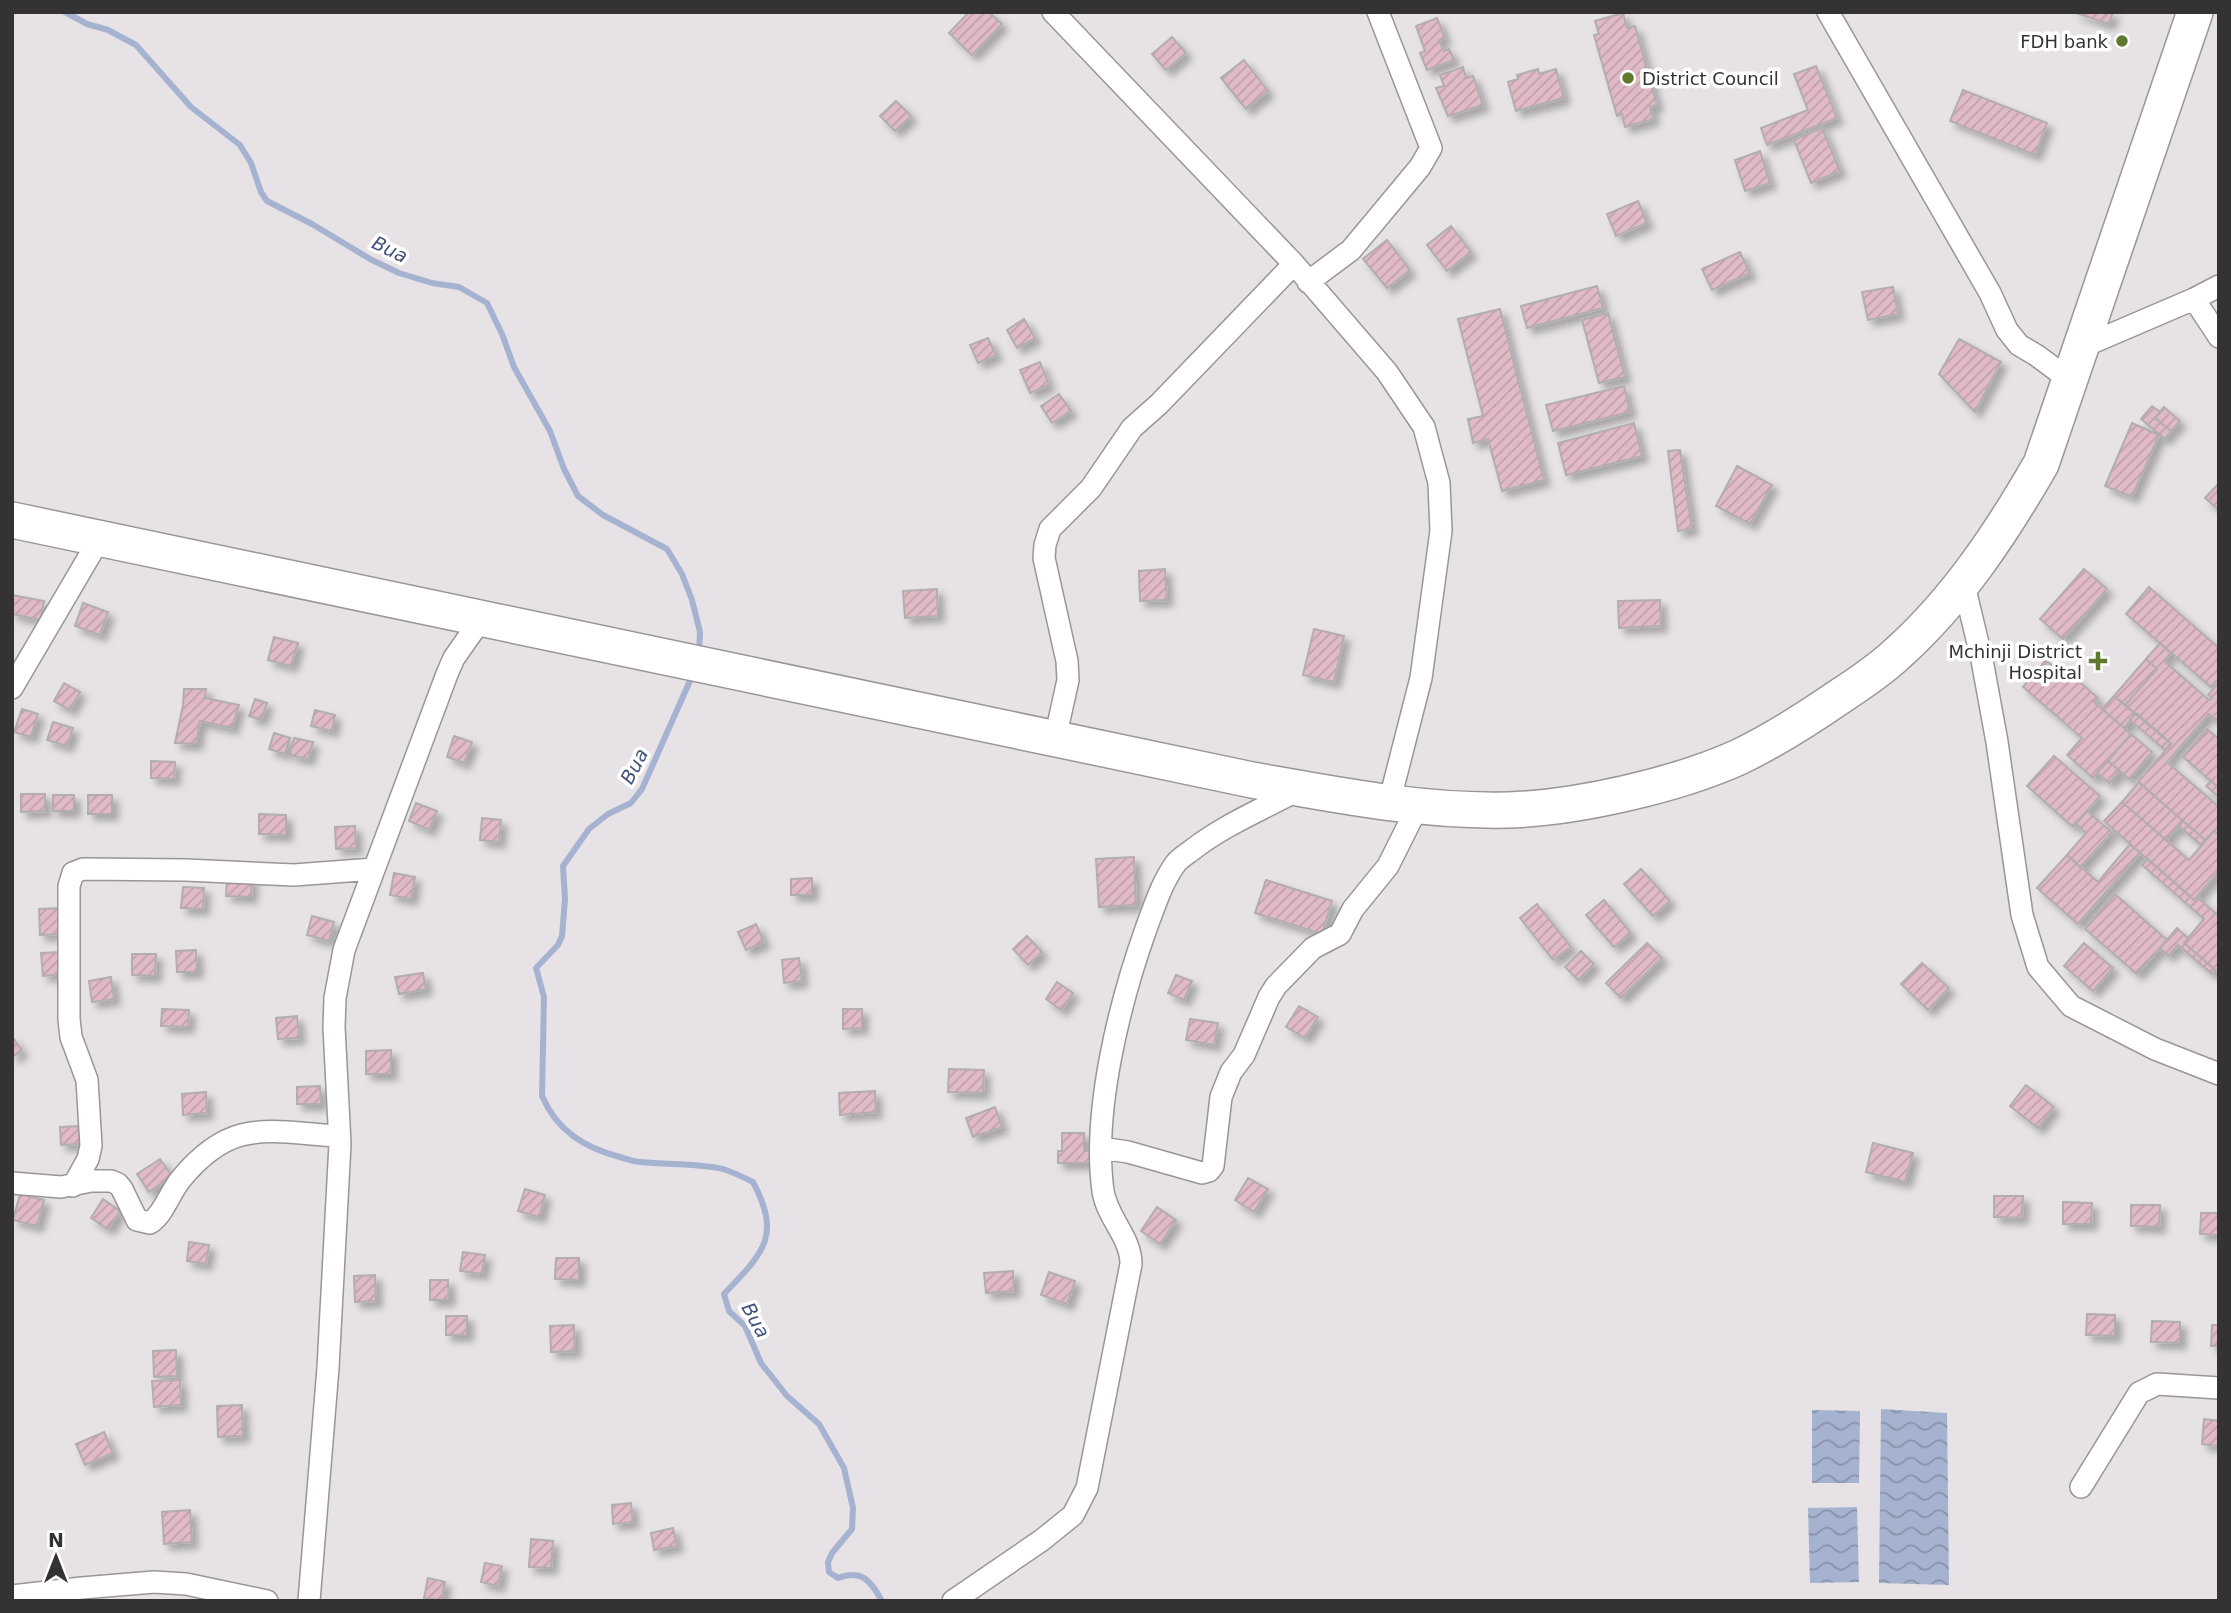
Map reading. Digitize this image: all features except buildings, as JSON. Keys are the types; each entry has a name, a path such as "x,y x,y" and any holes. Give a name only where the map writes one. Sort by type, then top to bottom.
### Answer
{"highway":[{"path":"12,520 1300,789 1455,810 1510,810 1570,804 1689,776 1739,757 1794,727 1898,654 1963,581 2016,507 2041,464 2195,12"}],"street":[{"path":"1053,12 1294,264 1387,372 1424,427 1439,483 1441,531 1404,805 1388,866 1353,909 1340,934 1313,948 1276,986 1269,997 1244,1055 1231,1072 1221,1097 1213,1166 1209,1171 1202,1173 1128,1152 1101,1148"},
{"path":"1308,282 1351,250 1420,167 1431,148 1378,12"},
{"path":"1828,12 1990,293 2007,330 2018,345 2071,381"},
{"path":"1055,739 1068,680 1067,661 1044,558 1050,529 1091,488 1132,428 1159,404 1294,264"},
{"path":"2082,347 2219,286"},
{"path":"2194,299 2219,337"},
{"path":"12,688 100,538"},
{"path":"1963,581 1982,660 1997,742 2022,915 2038,967 2071,1006 2155,1049 2219,1074"},
{"path":"309,1601 328,1368 339,1136 335,998 344,950 447,674 482,618"},
{"path":"953,1601 1042,1540 1073,1515 1087,1488 1131,1265 1131,1251 1104,1193 1101,1148 1104,1102 1119,1021 1134,962 1158,895 1177,862 1208,838 1300,789"},
{"path":"73,1186 88,1159 91,1146 87,1080 71,1037 69,1019 69,886 73,873 83,869 293,875 374,869"},
{"path":"12,1184 73,1186 91,1181 111,1181 118,1184 137,1220 150,1223 157,1217 176,1184 197,1159 227,1138 243,1133 261,1132 339,1136"},
{"path":"2081,1487 2139,1393 2157,1384 2219,1388"},
{"path":"12,1596 82,1587 154,1583 186,1584 267,1601"}],"water":[{"path":"1881,1409 1947,1413 1949,1585 1879,1583"},
{"path":"1812,1410 1860,1411 1859,1483 1812,1483"},
{"path":"1857,1507 1859,1582 1810,1583 1808,1508"}],"waterway":[{"name":"Bua","path":"65,12 136,45 191,107 240,145 267,201 399,273 432,283 459,287 487,303 514,367 550,431 564,469 578,496 603,515 667,549 682,574 692,600 700,632 699,653"},
{"name":"Bua","path":"693,674 642,789 631,803 608,814 589,829 563,866 565,899 562,936 558,945 536,968 544,997 542,1096 564,1128 595,1149 636,1162 723,1169 753,1182 762,1201 767,1231 758,1255 724,1294 729,1311 745,1326 761,1363 787,1396 819,1424 844,1468 853,1508 852,1529 832,1553 828,1562 829,1572 838,1578 860,1576 870,1583 882,1601"}],"place":[{"name":"FDH bank","path":"2122,41"},
{"name":"District Council","path":"1628,78"},
{"name":"Mchinji District Hospital","path":"2098,661"}]}
